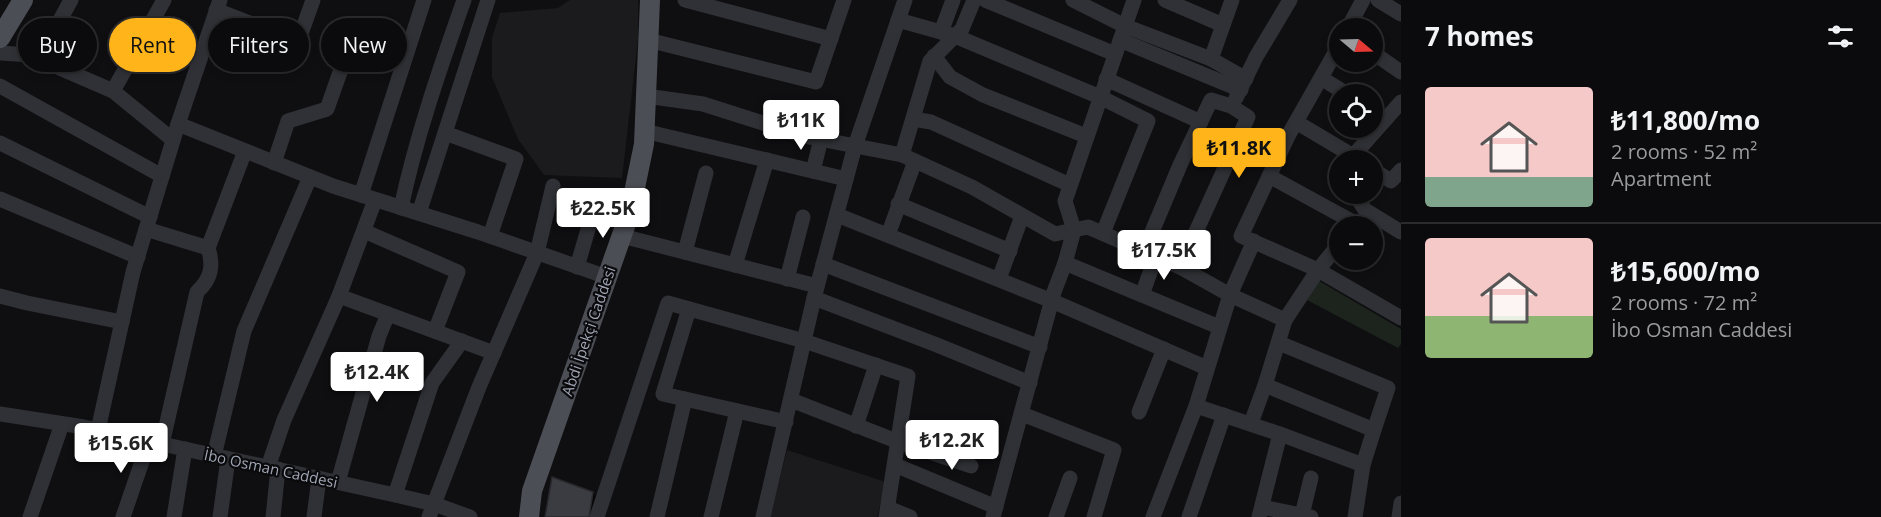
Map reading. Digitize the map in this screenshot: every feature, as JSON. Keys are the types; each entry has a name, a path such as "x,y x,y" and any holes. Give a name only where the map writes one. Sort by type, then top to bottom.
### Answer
{"main road":[{"path":"0,38 22,0"},
{"name":"Abdi İpekçi Caddesi","path":"529,517 532,491 630,212 644,144 650,0"}],"street":[{"path":"61,18 71,0"},
{"path":"113,91 164,0"},
{"path":"98,430 138,257 178,124 218,5 298,42 313,0"},
{"path":"273,517 273,468 284,420 339,296 364,231 368,198 424,0"},
{"path":"401,208 407,179 464,0"},
{"path":"419,213 488,0"},
{"path":"685,0 732,6 831,39"},
{"path":"648,40 816,82 844,0"},
{"path":"763,517 816,292 855,146 905,0"},
{"path":"888,236 909,158 913,119 930,61 948,34 953,0"},
{"path":"948,34 962,29 974,0"},
{"path":"985,0 1120,40 1243,85"},
{"path":"1073,0 1120,40 1211,59 1243,85"},
{"path":"895,465 995,514 1052,301 1074,230 1065,201 1134,0"},
{"path":"1165,0 1223,25"},
{"path":"1211,59 1232,0"},
{"path":"1231,106 1256,57 1290,0"},
{"path":"1353,18 1363,0"},
{"path":"1378,0 1401,14"},
{"path":"898,20 948,34 1100,97 1148,121 1103,233"},
{"path":"0,53 18,54"},
{"path":"934,56 950,77 983,94 1086,136"},
{"path":"1383,60 1401,72"},
{"path":"1329,64 1296,122 1241,236 1318,270 1401,318"},
{"path":"69,72 113,91 173,140"},
{"path":"274,163 288,121 327,109 340,72"},
{"path":"1321,78 1331,84"},
{"path":"1106,79 1200,122"},
{"path":"0,86 162,176"},
{"path":"646,96 704,104 804,136 909,158 972,188 1055,234 1088,227 1180,267 1285,320"},
{"path":"1142,295 1150,254 1180,165 1211,100 1231,106 1248,117 1180,267"},
{"path":"1363,150 1401,102"},
{"path":"913,119 941,126 1070,185"},
{"path":"1296,122 1343,150"},
{"path":"178,124 368,198 490,236 607,277"},
{"path":"644,131 846,179"},
{"path":"445,133 516,159 490,236"},
{"path":"813,171 821,139"},
{"path":"0,143 148,223 208,248"},
{"path":"123,517 156,443 197,292 205,285 213,263 208,248 245,151"},
{"path":"735,265 767,160"},
{"path":"1383,176 1390,181 1401,170"},
{"path":"685,252 706,173"},
{"path":"1269,176 1338,216"},
{"path":"220,517 221,457 244,331 310,177"},
{"path":"432,511 494,353 537,253 553,186"},
{"path":"0,199 138,257"},
{"path":"577,267 597,202"},
{"path":"898,204 1010,251"},
{"path":"1362,204 1365,210 1401,232"},
{"path":"1361,216 1365,210"},
{"path":"837,216 999,279 1207,368"},
{"path":"999,279 1022,216"},
{"path":"787,279 803,217"},
{"path":"364,231 458,272 435,331"},
{"path":"622,236 787,279 937,345 1030,382"},
{"path":"1153,517 1196,406 1230,294 1254,241"},
{"path":"1251,423 1285,320 1329,256"},
{"path":"1065,263 1219,327"},
{"path":"824,264 1040,347"},
{"path":"0,296 122,322"},
{"path":"339,296 494,353"},
{"path":"597,517 668,303 804,341 908,376 887,513 910,517"},
{"path":"689,309 663,394 786,422"},
{"path":"338,482 379,336 388,314"},
{"path":"395,495 432,383 462,341"},
{"path":"1279,343 1394,391 1374,430 1363,465 1355,517"},
{"path":"1138,412 1164,349"},
{"path":"856,426 876,364"},
{"path":"1265,385 1374,430"},
{"path":"657,517 685,399"},
{"path":"790,400 898,442 971,466"},
{"path":"1196,406 1251,423 1363,465"},
{"path":"711,517 737,411"},
{"name":"İbo Osman Caddesi","path":"0,414 98,430 338,482 395,495 432,511 470,517"},
{"path":"1022,414 1114,450 1094,517"},
{"path":"1189,517 1224,414"},
{"path":"30,517 62,424"},
{"path":"1280,434 1261,512 1307,516 1311,478"},
{"path":"174,517 185,449"},
{"path":"314,517 319,478"},
{"path":"1056,517 1070,478"},
{"path":"1399,517 1401,503"}],"shaded area":[{"path":"570,0 638,0 638,40 622,178 544,175 518,139 492,77 492,38 500,13 558,8"},
{"path":"1319,281 1401,329 1401,344 1398,348 1307,300"},
{"path":"787,450 886,482 877,517 770,517"}],"building":[{"path":"552,477 593,492 589,517 545,517"}]}
